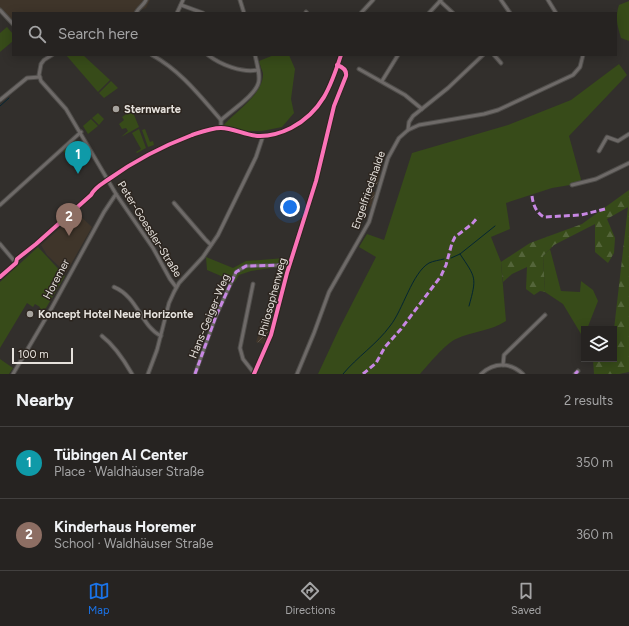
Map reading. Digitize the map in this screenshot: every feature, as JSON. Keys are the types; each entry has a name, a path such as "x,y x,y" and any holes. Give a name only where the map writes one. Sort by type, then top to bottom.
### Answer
{"street":[{"path":"137,12 144,5 146,0"},
{"path":"178,12 183,0"},
{"path":"240,0 244,12"},
{"path":"362,12 372,0"},
{"path":"500,0 509,12"},
{"path":"548,0 555,12"},
{"path":"430,12 441,1 451,12"},
{"path":"181,5 199,12"},
{"path":"0,10 12,23"},
{"path":"0,100 27,78 40,77 39,71 41,64 47,56"},
{"path":"154,56 186,79 221,120 221,128"},
{"path":"210,56 226,66 247,70 258,70"},
{"path":"221,120 254,92 258,84 258,70 254,56"},
{"path":"0,277 16,263 17,259 91,195 97,187 136,161 170,144 206,131 221,128 254,136 263,136 286,130 303,121 311,114 324,96 341,56"},
{"path":"382,81 397,56"},
{"name":"Engelfriedshalde","path":"297,374 314,334 329,292 369,222 392,150 399,138 408,130 411,119 448,88 482,56"},
{"path":"495,56 501,63"},
{"path":"408,130 425,124 480,115 498,110 573,75 580,67 583,56"},
{"name":"Philosophenweg","path":"254,373 271,335 290,265 316,181 334,106 346,76 343,68 338,65"},
{"path":"359,69 409,98 422,109"},
{"name":"Peter-Goessler-Straße","path":"40,77 43,84 66,109 81,132 116,194 153,248 176,287"},
{"path":"0,205 81,132"},
{"path":"599,151 607,137 618,141 629,134"},
{"path":"148,374 161,336 169,303 176,287 201,260 212,245 260,148 263,136"},
{"path":"572,185 596,179 629,162"},
{"name":"Horemer","path":"13,374 50,311 104,212 116,194"},
{"path":"174,203 212,245"},
{"path":"0,244 16,263"},
{"name":"Hans-Geiger-Weg","path":"195,374 212,327 236,272 246,266 290,265"},
{"path":"253,284 240,348 243,359 254,373"},
{"path":"114,287 126,294 151,328 161,336"},
{"path":"503,365 504,355 545,315"},
{"path":"102,336 120,355 132,374"},
{"path":"481,374 490,368 503,365 515,368 523,374"}],"shaded area":[{"path":"0,0 150,0 146,8 138,12 12,12 12,26 0,13"},
{"path":"375,167 381,169 377,185 370,183"},
{"path":"368,190 378,193 374,208 364,205"},
{"path":"77,213 92,227 66,273 47,255 41,245"},
{"path":"263,321 271,324 264,344 256,342"}],"green space":[{"path":"629,1 629,41 621,38 617,17 619,5"},
{"path":"7,27 12,33 12,42 0,52 0,33"},
{"path":"67,56 84,56 110,80 98,92"},
{"path":"272,56 289,56 295,69 291,99 294,113 282,127 262,131 238,131 221,128 254,96 259,89 263,73 259,61"},
{"path":"619,64 627,75 569,136 582,183 552,188 506,203 510,229 491,237 501,262 506,321 494,327 456,339 447,345 420,374 318,374 376,257 359,247 367,234 384,240 412,153 508,125 571,100"},
{"path":"111,81 118,88 104,98 99,93"},
{"path":"132,110 139,127 121,137 128,131 126,128 122,129 119,124 124,120 122,117"},
{"path":"98,113 104,119 99,125 92,118"},
{"path":"91,119 98,126 88,134 83,126"},
{"path":"139,129 146,148 137,153 136,152 141,149 132,133"},
{"path":"145,129 150,142 153,141 154,145 148,147 142,130"},
{"path":"75,140 78,143 66,154 63,151 74,143"},
{"path":"629,190 629,372 619,374 594,374 593,362 617,362 617,326 614,326 628,207 607,219 615,238 614,253 608,263 595,252 595,224 554,245 543,256 545,292 540,291 534,295 526,289 527,267 512,274 503,282 501,262 530,243 582,224"},
{"path":"38,247 65,276 43,313 39,310 40,307 35,304 33,307 27,303 0,348 0,282"},
{"path":"550,249 561,291 580,292 581,281 593,290 598,301 588,326 581,326 581,334 563,304 545,292 543,256"},
{"path":"206,257 233,268 246,261 285,258 285,266 251,271 239,275 235,282 207,270"},
{"path":"0,359 13,368 9,374 0,374"}],"waterway":[{"path":"0,106 9,98"},
{"path":"451,258 460,254 495,226"},
{"path":"460,254 474,278 469,306"},
{"path":"343,374 385,333 395,319 413,283 423,268 431,262 444,259"}],"marked path":[{"path":"532,196 535,208 544,217 581,215 605,209"},
{"path":"363,374 376,363 385,347 401,329 441,276 455,237 472,224 478,217"},
{"path":"195,374 216,316 236,272 246,266 290,265"},
{"path":"575,374 578,371"}],"cycle path":[{"path":"0,277 16,263 17,259 36,244 97,188 128,166 149,154 181,139 210,129 226,128 250,135 264,136 283,131 302,122 318,106 324,97 329,88 341,56"},
{"path":"254,374 271,335 287,273 316,181 334,106 346,76 344,69 337,65"}],"place":[{"name":"Sternwarte","path":"116,109"},
{"name":"Tübingen AI Center","path":"78,174"},
{"name":"Kinderhaus Horemer","path":"69,236"},
{"name":"Koncept Hotel Neue Horizonte","path":"30,314"}]}
